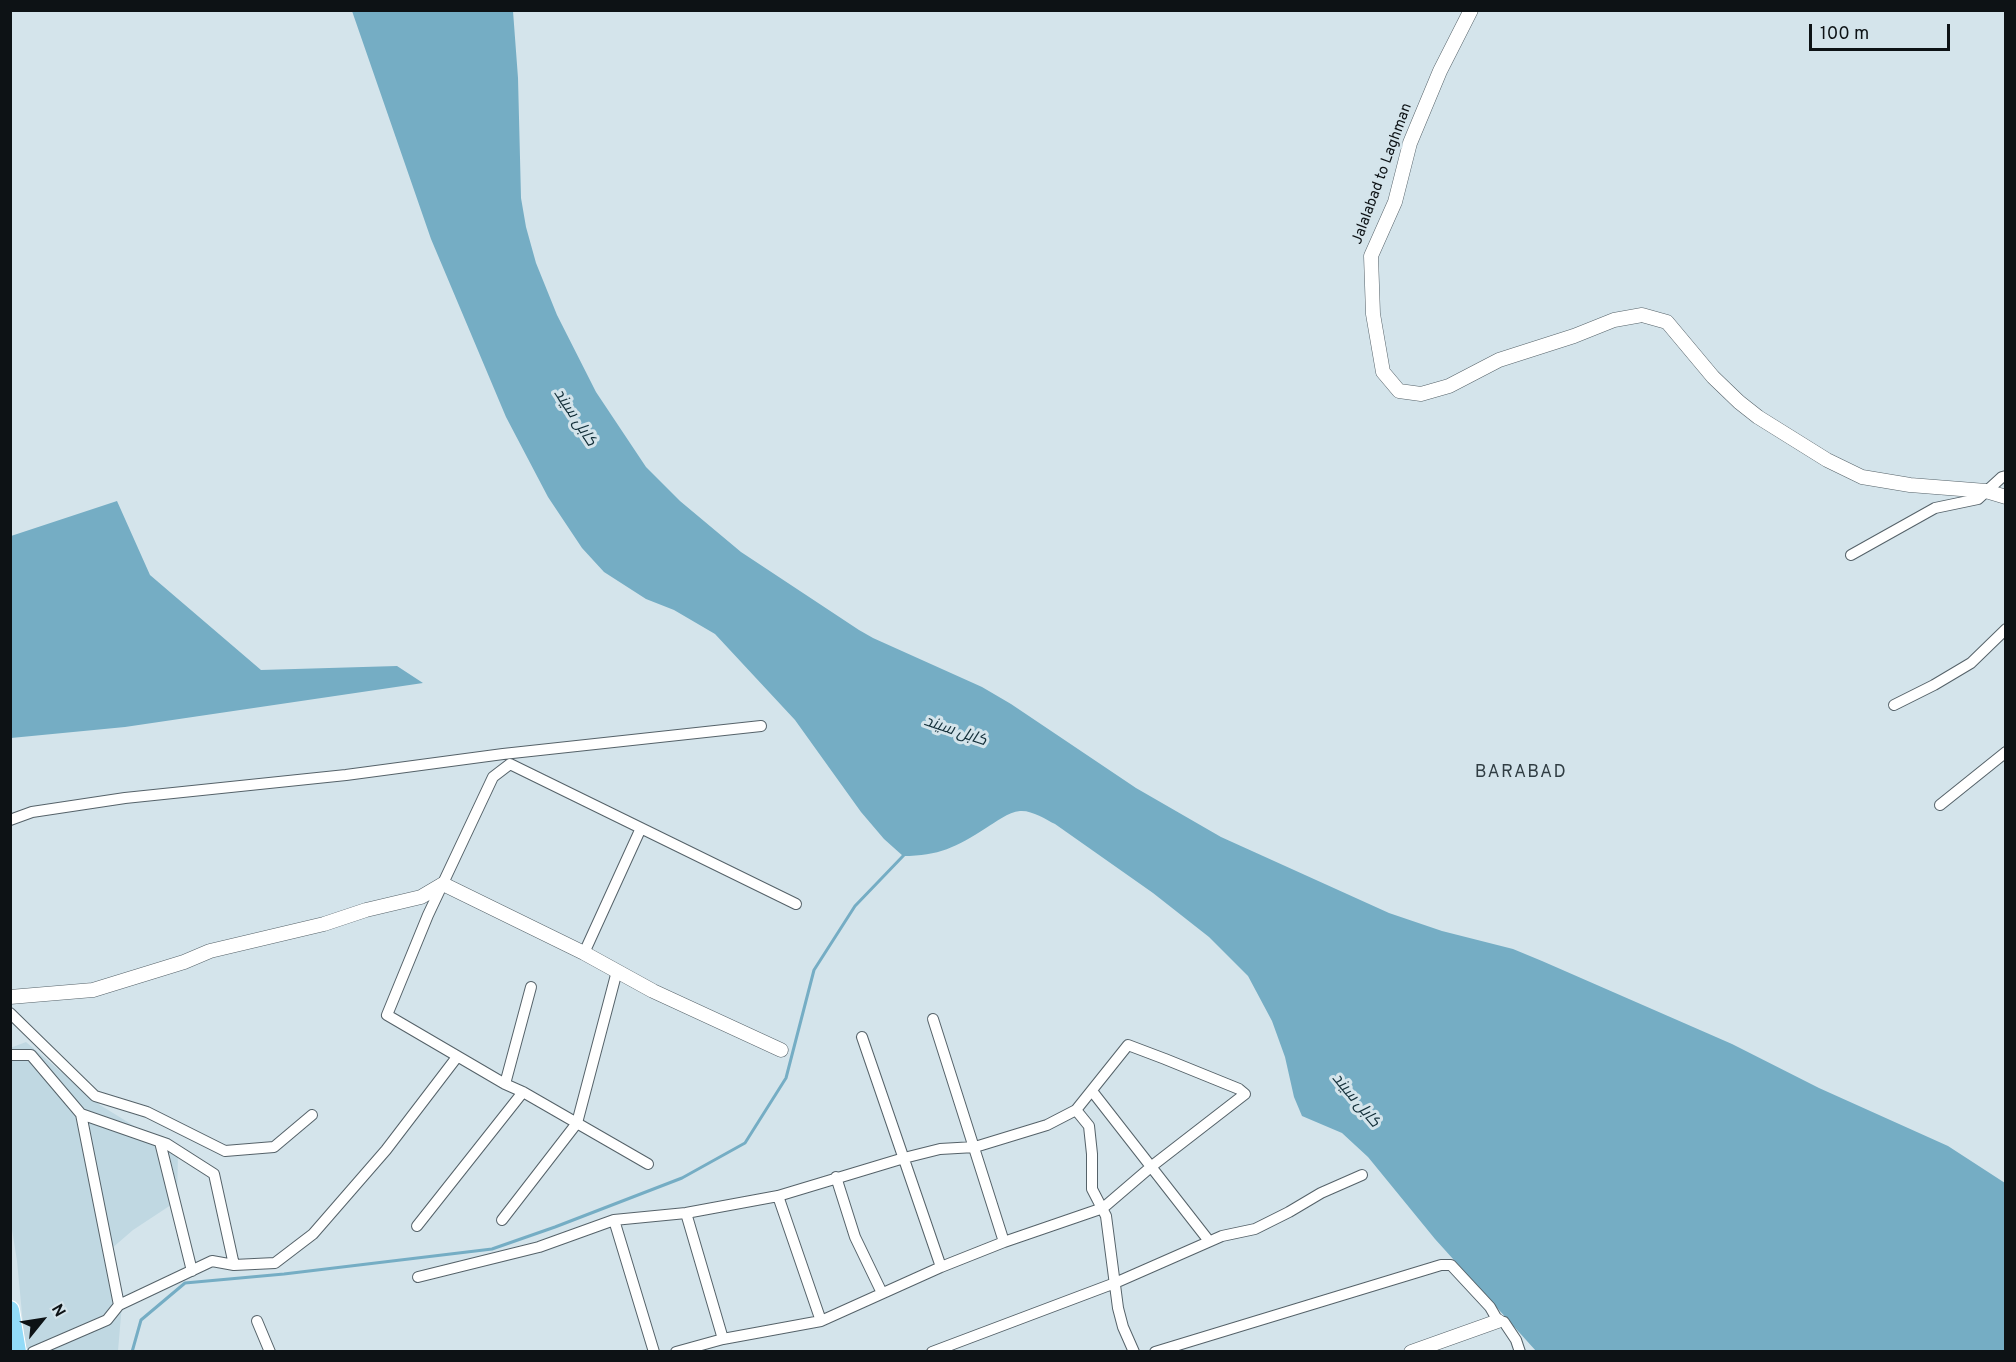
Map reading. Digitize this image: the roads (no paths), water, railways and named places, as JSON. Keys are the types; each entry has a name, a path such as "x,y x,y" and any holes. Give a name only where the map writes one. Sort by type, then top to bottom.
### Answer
{"highway":[{"path":"10,1310 14,1345"}],"street":[{"name":"Jalalabad to Laghman","path":"1471,10 1440,71 1410,143 1395,202 1371,256 1373,314 1383,372 1399,391 1421,394 1449,386 1499,360 1574,336 1614,320 1642,315 1667,322 1713,377 1739,402 1758,417 1827,460 1862,477 1910,485 1986,491 2006,497"},
{"path":"1851,555 1935,508 1978,499 2001,477 2006,476"},
{"path":"1894,705 1934,686 1971,663 2006,629"},
{"path":"10,820 32,812 124,798 346,775 503,754 761,726"},
{"path":"1940,805 2006,752"},
{"path":"648,1164 387,1015 443,884 493,777 510,764 796,904"},
{"path":"584,953 641,828"},
{"path":"443,884 584,953 653,992 781,1050"},
{"path":"10,997 93,990 184,962 210,951 324,924 366,910 421,897 443,884"},
{"path":"502,1221 577,1123 617,971"},
{"path":"505,1084 531,987"},
{"path":"10,1013 95,1096 147,1112 225,1151 274,1148 312,1115"},
{"path":"933,1019 1004,1242"},
{"path":"862,1037 941,1267"},
{"path":"418,1277 539,1247 614,1220 686,1213 777,1196 904,1158 940,1149 975,1147 1047,1125 1076,1110 1128,1045 1239,1089 1245,1094 1152,1166 1103,1208 1004,1242 941,1267 821,1321 723,1339 676,1352"},
{"path":"10,1055 32,1055 81,1114 119,1305"},
{"path":"33,1352 107,1320 119,1305 212,1261 234,1265 275,1263 313,1234 386,1149 458,1057"},
{"path":"1092,1091 1209,1241"},
{"path":"417,1226 523,1092"},
{"path":"1076,1110 1089,1126 1092,1189 1103,1208 1109,1228 1114,1287 1123,1327 1134,1352"},
{"path":"81,1114 167,1144 214,1174 234,1265"},
{"path":"160,1142 192,1270"},
{"path":"932,1352 1115,1283 1222,1236 1255,1229 1321,1193 1362,1175"},
{"path":"836,1177 855,1237 882,1293"},
{"path":"777,1196 821,1321"},
{"path":"686,1213 723,1339"},
{"path":"614,1220 654,1352"},
{"path":"1155,1352 1441,1264 1451,1265 1490,1307 1498,1321"},
{"path":"257,1321 270,1352"},
{"path":"1412,1352 1498,1321 1504,1322 1511,1331 1520,1352"}],"water":[{"name":"کابل سيند","path":"352,11 513,11 518,78 521,198 536,263 557,315 596,392 646,467 680,501 741,552 873,638 982,687 1011,704 1136,788 1221,837 1389,913 1442,931 1513,949 1542,961 1732,1044 1819,1088 1948,1146 2005,1183 2005,1351 1536,1351 1435,1239 1368,1157 1342,1133 1302,1116 1294,1097 1285,1057 1272,1021 1248,976 1209,937 1153,893 1055,824 1025,811 1007,815 947,849 916,856 903,856 884,839 861,812 795,720 715,634 674,610 646,599 604,572 582,548 548,497 506,417 431,239"},
{"path":"117,501 150,575 261,670 397,666 423,683 125,727 11,738 11,536"}],"waterway":[{"path":"132,1352 141,1320 185,1283 284,1274 492,1249 682,1178 745,1143 786,1078 814,970 855,906 904,855"}],"district":[{"name":"BARABAD","path":"1521,773"}]}
